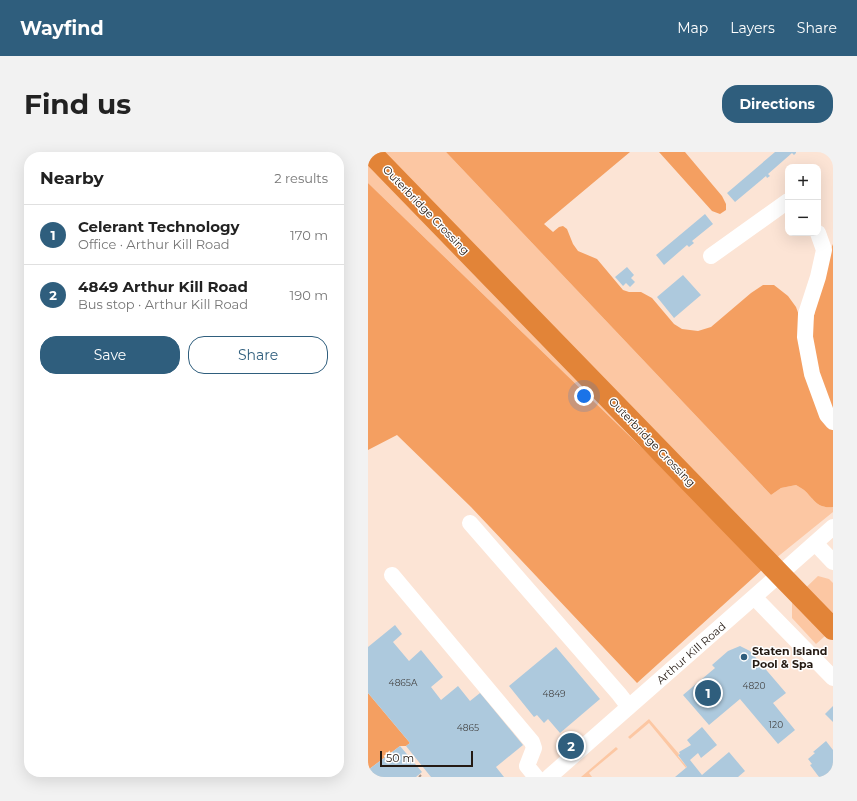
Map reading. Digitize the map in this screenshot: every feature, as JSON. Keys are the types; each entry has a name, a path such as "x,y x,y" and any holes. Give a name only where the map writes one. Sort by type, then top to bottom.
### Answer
{"highway":[{"name":"Outerbridge Crossing","path":"370,152 833,629"},
{"name":"Outerbridge Crossing","path":"392,152 833,607"}],"street":[{"path":"710,256 785,203"},
{"path":"819,236 824,250 818,277 806,314 805,337 812,374 827,415 833,422"},
{"path":"470,523 629,707"},
{"name":"Arthur Kill Road","path":"549,777 833,527"},
{"path":"815,543 833,562"},
{"path":"392,575 532,742 534,748 527,766 536,777"},
{"path":"754,597 833,678"}],"shaded area":[{"path":"368,152 446,152 771,495 781,488 796,485 804,490 819,505 833,507 833,512 765,567 368,183"},
{"path":"446,152 630,152 544,224 553,232 559,227 563,226 567,229 573,244 578,251 597,259 623,290 629,292 641,292 652,298 674,324 682,329 698,331 711,327 751,293 763,285 774,285 788,296 796,307 800,318 833,429 833,507 819,505 804,490 796,485 781,488 771,495"},
{"path":"659,152 685,152 722,196 726,204 726,210 720,214 712,211"},
{"path":"368,183 765,567 637,683 471,507 397,435 368,450"},
{"path":"833,244 833,415 825,396 810,337 823,268"},
{"path":"818,576 829,579 833,583 833,629 816,644 792,618 792,601"},
{"path":"368,693 410,743 406,746 400,746 368,770"},
{"path":"649,719 679,754 678,756 687,767 686,768 649,723 630,739 628,737"},
{"path":"616,747 618,749 589,773 592,777 581,777"}],"building":[{"path":"775,152 796,153 794,155 792,153 768,174 770,176 767,178 766,176 735,202 727,193"},
{"path":"705,214 713,224 692,241 694,243 689,247 687,245 664,265 656,255"},
{"path":"627,267 634,275 631,278 635,282 630,287 626,283 623,286 615,277"},
{"path":"683,275 701,295 674,318 657,297"},
{"path":"395,625 402,634 393,642 409,661 421,650 443,677 431,687 441,700 458,686 470,701 480,693 523,745 496,767 504,777 431,777 406,746 410,743 368,693 368,647"},
{"path":"740,646 750,651 786,693 773,703 795,730 778,744 740,699 709,725 683,695 715,668 712,665 728,651"},
{"path":"556,647 600,699 560,733 548,719 544,723 537,715 534,717 509,686"},
{"path":"833,706 833,722 825,714"},
{"path":"702,727 717,745 701,758 698,753 690,760 702,775 729,752 745,771 738,777 675,777 687,767 678,755 680,754 679,752 691,745 687,740"},
{"path":"826,741 833,750 833,777 819,777 810,765 812,764 808,759 815,753 813,752"},
{"path":"400,746 422,772 416,777 368,777 368,770"}],"place":[{"name":"Staten Island Pool & Spa","path":"744,657"},
{"name":"Celerant Technology","path":"708,693"},
{"name":"4849 Arthur Kill Road","path":"571,746"}]}
